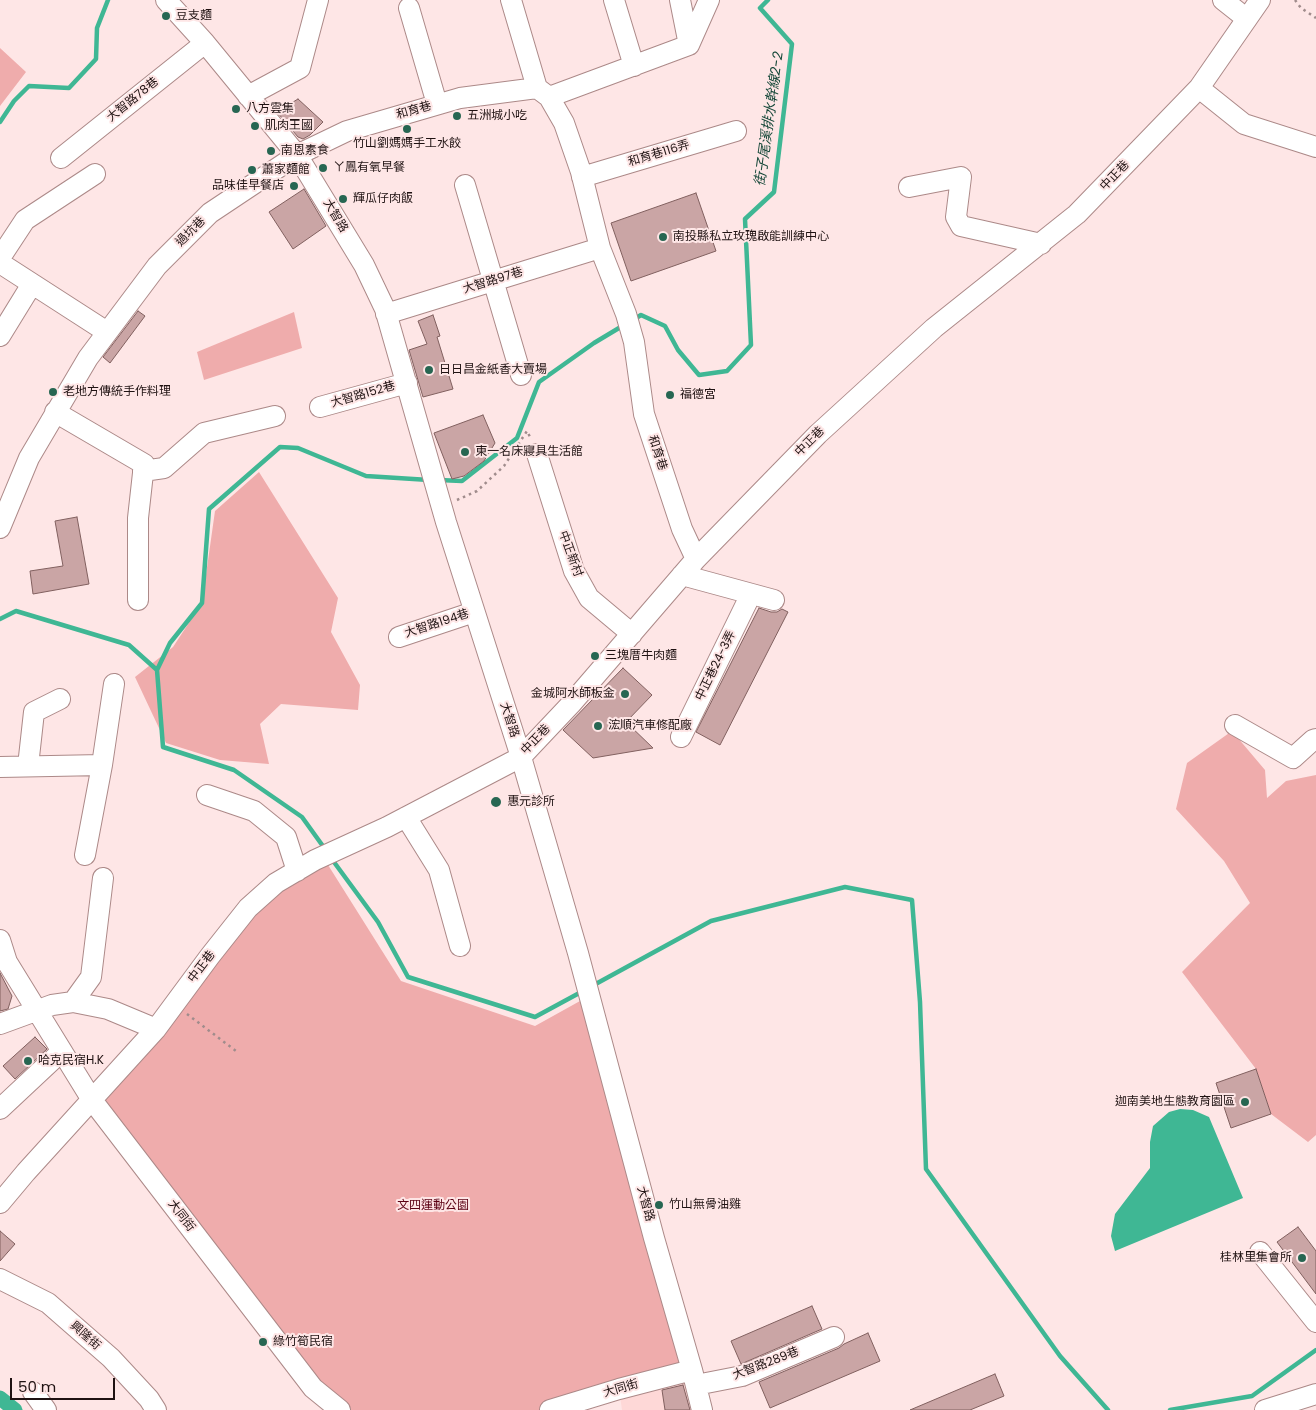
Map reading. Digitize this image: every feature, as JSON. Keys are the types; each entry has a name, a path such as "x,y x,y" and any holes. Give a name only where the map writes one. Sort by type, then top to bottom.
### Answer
{"street":[{"name":"大智路","path":"166,0 205,43 297,155 364,265 386,314 474,612 521,757 703,1409"},
{"path":"248,96 300,68 318,0"},
{"path":"511,0 543,93 564,123 582,177 600,248"},
{"path":"614,0 634,66"},
{"path":"680,0 689,45"},
{"path":"689,45 709,0"},
{"path":"1223,0 1247,19"},
{"name":"中正巷","path":"0,1203 156,1029 248,908 276,882 521,757 571,704 682,575 825,427 934,328 1077,214 1199,88 1260,0"},
{"path":"408,8 437,104"},
{"name":"大智路78巷","path":"61,158 205,43"},
{"name":"和育巷","path":"297,155 348,131 437,104 460,98 543,93 634,66 689,45"},
{"path":"1199,88 1244,124 1316,147"},
{"name":"和育巷116弄","path":"582,177 736,131"},
{"name":"過坑巷","path":"0,528 28,458 55,412 88,358 157,266 210,213 297,155"},
{"path":"0,258 25,220 95,174"},
{"path":"909,187 961,178 956,217 961,226 1041,244"},
{"path":"465,185 521,375"},
{"name":"和育巷","path":"600,248 626,314 634,342 644,414 682,529 696,560"},
{"name":"大智路97巷","path":"386,314 600,248"},
{"path":"0,263 107,332"},
{"path":"0,336 32,284"},
{"name":"大智路152巷","path":"320,408 406,383"},
{"path":"55,412 144,464 138,518 138,600"},
{"path":"143,471 164,468 204,434 275,416"},
{"name":"中正新村","path":"537,454 574,571 589,598 632,634"},
{"path":"682,575 774,600"},
{"name":"中正巷24-3弄","path":"681,737 751,594"},
{"name":"大智路194巷","path":"399,637 474,612"},
{"path":"85,855 102,765 114,684"},
{"path":"28,766 34,712 60,699"},
{"path":"1235,725 1293,758 1316,739"},
{"path":"0,767 102,765"},
{"path":"207,795 254,811 286,837 297,871"},
{"path":"406,817 438,870 460,946"},
{"path":"73,1002 91,977 103,878"},
{"path":"0,940 8,962 36,1010"},
{"path":"0,1024 52,1005 73,1002 108,1009 156,1029"},
{"name":"大同街","path":"36,1010 92,1100 313,1388 340,1410"},
{"path":"0,1109 62,1051"},
{"path":"1260,1252 1316,1322"},
{"name":"興隆街","path":"0,1279 48,1304 111,1358 156,1410"},
{"name":"大智路289巷","path":"694,1377 742,1376 834,1337"},
{"name":"大同街","path":"550,1410 590,1404 694,1377"},
{"path":"33,1392 46,1410"},
{"path":"1265,1410 1316,1394"}],"path":[{"path":"1295,0 1301,8 1316,18"},
{"path":"437,490 477,491 504,466 527,431 537,454"},
{"path":"174,1004 236,1051"}],"shaded area":[{"path":"1180,1109 1193,1110 1209,1117 1243,1198 1115,1251 1111,1236 1115,1214 1150,1168 1150,1142 1153,1126 1169,1112"},
{"path":"687,1372 696,1410 622,1410 619,1389"}],"green space":[{"path":"0,48 26,72 0,106"},
{"path":"294,312 302,348 204,380 197,352"},
{"path":"259,472 338,598 331,632 360,685 358,710 281,704 260,724 269,764 220,760 166,743 135,677 173,647 202,603 215,511"},
{"name":"迦南美地生態教育園區","path":"1232,731 1265,770 1267,798 1286,781 1316,775 1316,1135 1308,1142 1271,1114 1256,1069 1182,972 1250,903 1224,861 1176,809 1187,763"},
{"name":"文四運動公園","path":"323,857 401,981 535,1026 589,996 692,1370 545,1410 348,1410 313,1388 98,1100 248,908"}],"building":[{"path":"298,99 323,122 303,139 298,137 277,112"},
{"path":"304,189 326,226 293,249 269,212"},
{"name":"南投縣私立玫瑰啟能訓練中心","path":"696,193 716,251 631,281 611,223"},
{"path":"138,311 145,316 110,363 103,357"},
{"name":"日日昌金紙香大賣場","path":"433,315 440,336 437,337 453,389 423,397 409,350 427,344 418,321"},
{"name":"東一名床寢具生活館","path":"483,415 495,443 484,461 464,476 452,479 434,433"},
{"path":"77,517 89,584 33,594 30,571 63,566 55,521"},
{"path":"759,608 771,612 777,612 782,609 788,612 720,745 696,732"},
{"name":"浤順汽車修配廠","path":"623,668 652,695 626,722 653,748 593,758 563,730"},
{"path":"0,973 12,996 8,1009 0,1011"},
{"name":"哈克民宿H.K","path":"35,1037 47,1049 15,1079 3,1066"},
{"name":"迦南美地生態教育園區","path":"1256,1069 1271,1114 1231,1128 1216,1083"},
{"name":"桂林里集會所","path":"1298,1227 1316,1251 1316,1294 1277,1242"},
{"path":"0,1231 15,1244 0,1261"},
{"path":"812,1306 822,1329 741,1364 731,1341"},
{"path":"868,1333 880,1361 770,1408 759,1382 839,1348"},
{"path":"995,1374 1004,1396 970,1410 910,1410"},
{"path":"683,1385 690,1410 665,1410 662,1390"}],"waterway":[{"path":"0,122 14,101 29,86 69,88 96,59 97,28 108,0"},
{"name":"街子尾溪排水幹線2-2","path":"633,320 641,315 665,326 678,350 699,375 727,371 751,345 745,219 774,192 792,44 760,8 768,0"},
{"name":"街子尾溪排水幹線2-2","path":"439,480 462,481 517,438 539,382 594,343 624,325"},
{"name":"街子尾溪排水幹線2-2","path":"157,670 170,643 202,603 209,509 280,447 298,448 366,476 429,480"},
{"path":"0,619 16,611 129,645 157,670 163,747 234,770 302,817 325,849"},
{"path":"331,858 378,922 408,977 535,1017 583,991"},
{"path":"592,986 711,921 845,887 912,900 920,1002 926,1169 1060,1356 1108,1410"},
{"path":"1170,1410 1252,1396 1316,1350"},
{"path":"0,1398 15,1410"}],"place":[{"name":"豆支麵","path":"166,16"},
{"name":"八方雲集","path":"236,109"},
{"name":"五洲城小吃","path":"457,116"},
{"name":"肌肉王國","path":"255,126"},
{"name":"竹山劉媽媽手工水餃","path":"407,129"},
{"name":"南恩素食","path":"271,151"},
{"name":"ㄚ鳳有氧早餐","path":"323,168"},
{"name":"蕭家麵館","path":"252,170"},
{"name":"品味佳早餐店","path":"294,186"},
{"name":"輝瓜仔肉飯","path":"343,199"},
{"name":"南投縣私立玫瑰啟能訓練中心","path":"663,237"},
{"name":"日日昌金紙香大賣場","path":"429,370"},
{"name":"老地方傳統手作料理","path":"53,392"},
{"name":"福德宮","path":"670,395"},
{"name":"東一名床寢具生活館","path":"465,452"},
{"name":"三塊厝牛肉麵","path":"595,656"},
{"name":"金城阿水師板金","path":"625,694"},
{"name":"浤順汽車修配廠","path":"598,726"},
{"name":"惠元診所","path":"496,802"},
{"name":"哈克民宿H.K","path":"28,1061"},
{"name":"迦南美地生態教育園區","path":"1245,1102"},
{"name":"竹山無骨油雞","path":"659,1205"},
{"name":"桂林里集會所","path":"1302,1258"},
{"name":"綠竹筍民宿","path":"263,1342"}]}
